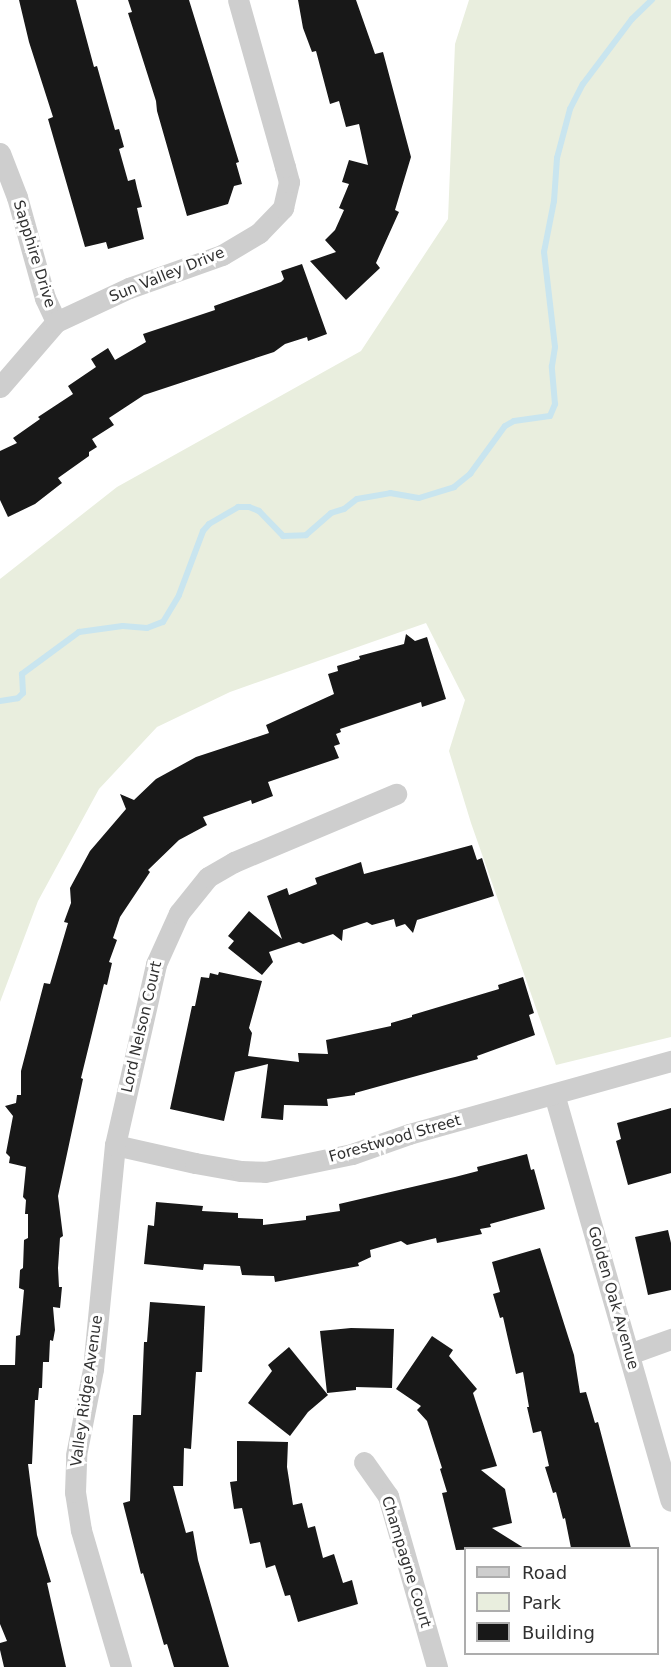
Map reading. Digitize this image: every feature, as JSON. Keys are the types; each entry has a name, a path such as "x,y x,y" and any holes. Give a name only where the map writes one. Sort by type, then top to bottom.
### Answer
{"street":[{"name":"Sun Valley Drive","path":"0,387 56,322 129,288 222,255 259,233 283,208 289,182 238,0"},
{"name":"Sapphire Drive","path":"0,153 17,197 45,297 56,322"},
{"name":"Lord Nelson Court","path":"115,1145 156,964 166,937 192,895 208,877 234,862 396,794"},
{"name":"Forestwood Street","path":"115,1145 206,1165 241,1171 266,1172 352,1154 409,1134 671,1061"},
{"name":"Golden Oak Avenue","path":"554,1095 671,1501"},
{"name":"Valley Ridge Avenue","path":"115,1145 93,1370 76,1455 75,1492 81,1530 121,1667"},
{"path":"629,1354 671,1339"},
{"name":"Champagne Court","path":"364,1462 388,1496 437,1667"}],"green space":[{"path":"469,0 671,0 671,1037 556,1065 471,823 449,751 465,700 426,623 230,692 157,727 99,789 38,901 0,1002 0,579 117,487 361,351 448,219 455,44"}],"building":[{"path":"19,0 76,0 94,67 97,66 115,130 119,129 124,147 119,149 128,181 135,179 142,207 137,208 144,239 108,249 106,242 85,247 48,119 53,117 29,42"},
{"path":"128,0 189,0 239,162 236,163 242,184 234,186 228,204 187,216 156,101 128,13 132,12"},
{"path":"298,0 356,0 375,54 383,52 411,157 395,210 399,212 376,263 380,268 346,300 310,261 336,252 325,240 335,230 344,210 339,208 349,184 342,182 349,160 368,165 359,124 346,127 339,101 330,104 316,51 312,52 303,28"},
{"path":"302,264 327,334 308,341 307,337 285,344 274,352 144,395 109,418 114,425 92,439 97,447 89,452 89,456 58,478 62,483 35,504 8,517 0,500 0,451 17,443 13,438 40,419 38,417 73,394 68,386 96,367 91,359 108,348 115,360 146,342 143,334 215,310 214,306 281,282 284,279 281,271"},
{"path":"406,634 415,641 427,637 446,699 422,707 421,702 340,729 341,732 336,734 340,744 334,746 339,758 268,782 273,796 252,804 251,800 203,817 207,825 179,840 148,870 150,872 120,917 113,938 117,940 109,962 112,963 107,985 104,984 81,1078 83,1079 58,1196 63,1236 60,1238 58,1268 59,1287 62,1287 60,1308 53,1307 55,1330 53,1341 50,1340 49,1362 43,1362 42,1388 39,1388 38,1400 35,1400 32,1464 28,1464 37,1535 51,1582 47,1583 66,1667 4,1667 0,1650 0,1643 7,1641 0,1624 0,1365 15,1365 16,1336 20,1335 24,1290 19,1288 20,1270 23,1268 24,1240 28,1238 28,1214 25,1214 26,1200 23,1197 26,1167 9,1163 10,1157 6,1153 13,1116 5,1106 16,1103 17,1095 21,1095 21,1071 44,983 50,984 68,923 64,922 71,903 70,888 90,851 126,809 120,794 134,800 156,779 196,757 269,733 266,725 334,694 328,674 338,671 337,666 360,659 359,656 404,644"},
{"path":"472,845 477,860 482,858 494,896 417,920 413,933 405,924 396,927 394,919 372,925 367,922 343,930 342,941 333,934 269,952 273,962 262,975 228,948 234,941 228,936 249,911 282,939 267,896 287,888 289,895 317,884 315,878 361,862 364,874"},
{"path":"219,972 262,981 249,1028 252,1033 248,1056 299,1062 298,1053 328,1054 326,1040 391,1026 391,1023 412,1017 412,1015 499,989 498,985 523,977 534,1013 529,1015 535,1035 477,1056 478,1059 355,1093 355,1095 327,1099 328,1106 284,1105 283,1120 261,1118 268,1064 235,1072 224,1121 170,1109 192,1006 195,1006 201,977 209,978 210,973 218,975"},
{"path":"671,1108 671,1173 628,1185 616,1141 621,1139 617,1123"},
{"path":"527,1154 531,1170 534,1169 545,1209 490,1224 491,1227 480,1229 482,1234 437,1243 436,1238 407,1245 401,1241 370,1250 371,1257 358,1263 359,1266 275,1282 274,1276 242,1275 240,1266 204,1264 203,1270 144,1264 148,1225 154,1226 156,1202 203,1206 202,1211 238,1213 238,1218 263,1219 263,1225 306,1220 306,1216 340,1211 339,1204 478,1171 477,1167"},
{"path":"668,1230 671,1243 671,1290 648,1295 635,1237"},
{"path":"540,1248 574,1355 580,1393 586,1392 595,1423 598,1422 631,1547 571,1547 565,1518 563,1519 556,1492 553,1493 545,1467 549,1466 541,1431 533,1433 523,1372 516,1374 503,1317 500,1318 493,1294 500,1292 492,1262"},
{"path":"150,1302 205,1306 202,1372 196,1372 191,1449 184,1448 183,1486 173,1486 186,1533 193,1531 198,1560 229,1667 174,1667 167,1644 164,1645 143,1573 141,1574 123,1503 130,1501 133,1415 141,1415 144,1342 147,1342"},
{"path":"351,1328 394,1329 392,1388 356,1387 356,1390 327,1393 320,1331"},
{"path":"432,1336 453,1350 449,1356 477,1389 473,1393 497,1466 481,1470 505,1489 512,1523 492,1528 522,1547 464,1547 464,1550 456,1550 442,1493 447,1492 440,1469 442,1468 427,1421 417,1410 421,1406 396,1389"},
{"path":"289,1347 328,1395 308,1412 290,1436 248,1403 272,1371 268,1365"},
{"path":"237,1441 288,1442 287,1467 293,1505 302,1503 308,1528 315,1526 323,1558 334,1554 343,1583 352,1580 358,1604 298,1622 290,1595 285,1596 275,1565 266,1568 260,1542 250,1544 242,1508 234,1509 230,1482 237,1481"}],"waterway":[{"path":"0,701 18,698 23,693 22,674 79,632 123,626 147,628 163,622 179,595 203,531 209,524 238,507 249,507 259,511 283,536 306,535 331,513 344,509 357,499 390,493 419,498 454,487 470,474 505,426 514,421 550,416 555,404 552,366 555,347 544,252 554,201 557,158 570,109 583,84 632,19 652,0"}]}
